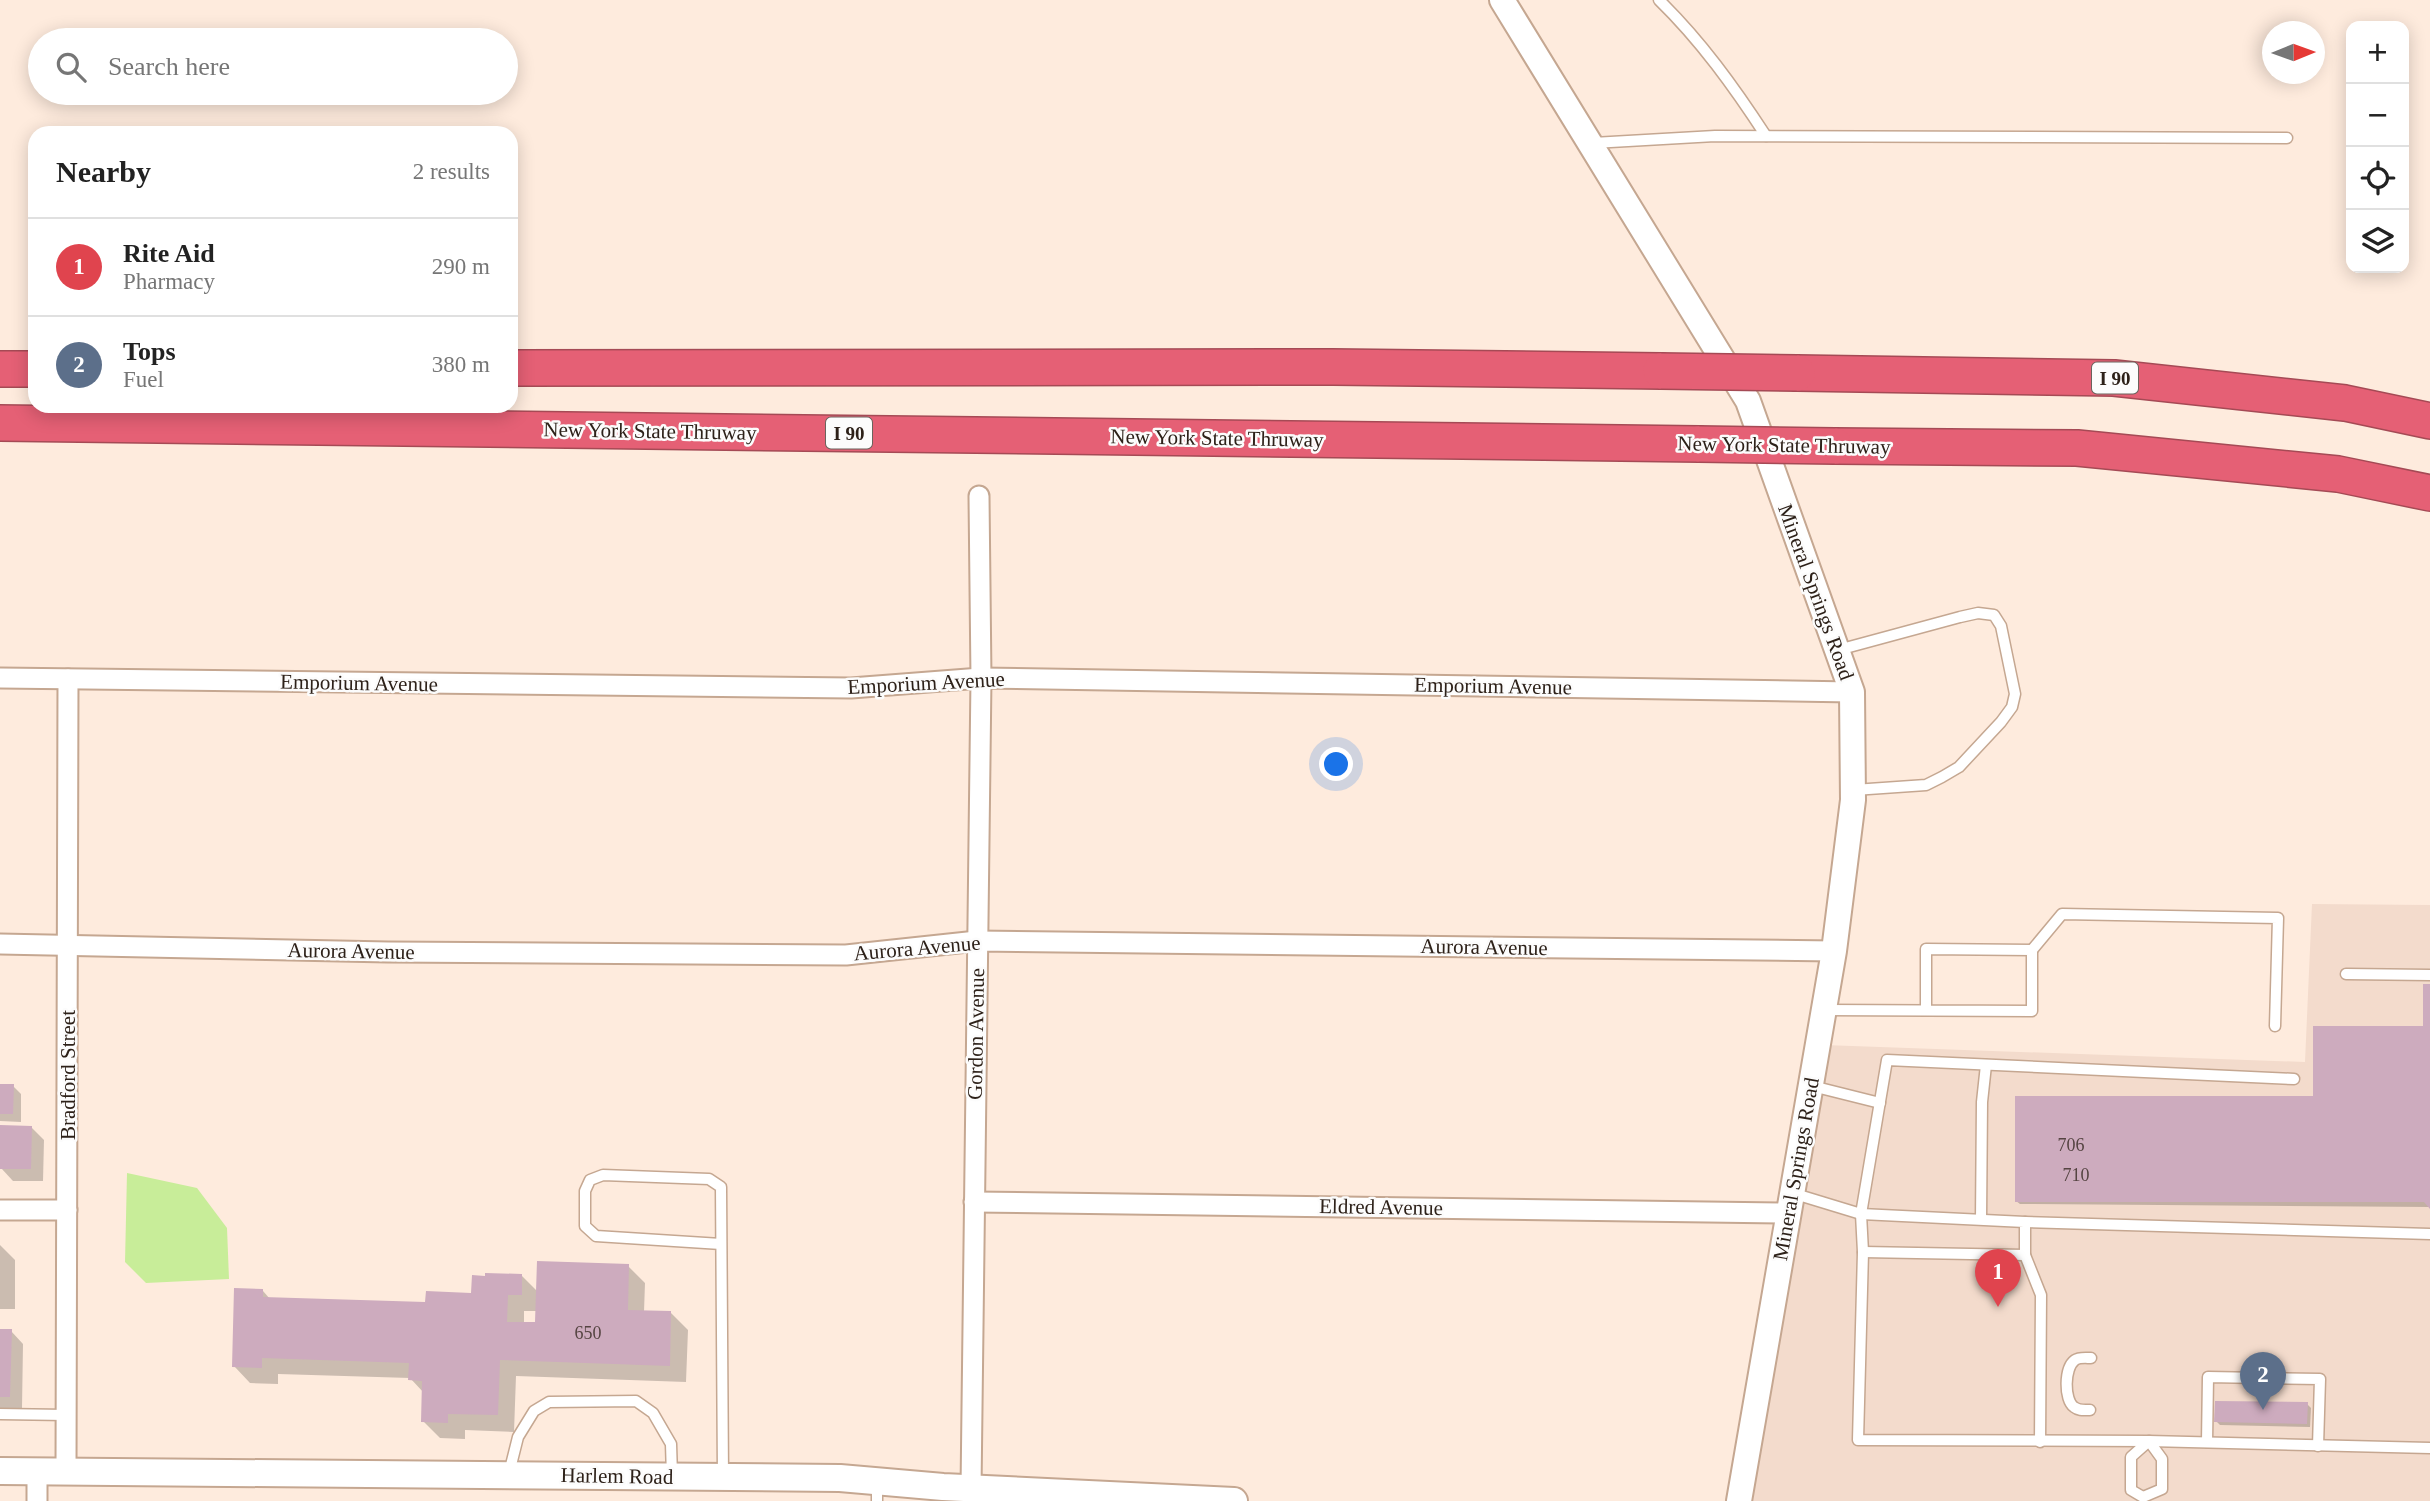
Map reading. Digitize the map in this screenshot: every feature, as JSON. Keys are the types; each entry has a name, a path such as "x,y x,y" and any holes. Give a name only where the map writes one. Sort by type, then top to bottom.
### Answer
{"highway":[{"name":"I 90","path":"518,368 1333,367 2114,378 2345,403 2430,421"},
{"path":"0,369 28,369"},
{"name":"New York State Thruway","path":"0,423 2077,449 2338,474 2430,493"}],"main road":[{"name":"Harlem Road","path":"0,1471 840,1478 877,1491 943,1494 971,1489 1234,1501"}],"street":[{"name":"Mineral Springs Road","path":"1502,0 1748,401 1852,692 1853,790 1834,951 1739,1501"},
{"name":"Gordon Avenue","path":"971,1489 981,678 979,496"},
{"name":"Emporium Avenue","path":"0,678 850,688 981,678 1852,692"},
{"name":"Bradford Street","path":"66,1471 68,679"},
{"name":"Aurora Avenue","path":"0,944 388,952 846,955 977,941 1834,951"},
{"name":"Eldred Avenue","path":"974,1202 1790,1203"},
{"path":"0,1210 67,1210"},
{"path":"37,1472 37,1501"}],"lane":[{"path":"1659,0 1728,79 1766,136"},
{"path":"1590,143 1714,136 2287,138"},
{"path":"1837,650 1960,617 1978,613 1994,615 2001,626 2015,694 2012,706 2001,722 1959,767 1951,772 1926,785 1853,790"},
{"path":"1824,1010 2032,1011 2032,950 2063,914 2278,918 2275,1026"},
{"path":"1926,1010 1926,949 2032,950"},
{"path":"2346,974 2430,975"},
{"path":"2294,1079 1887,1060 1861,1214 1863,1252 1858,1440 2149,1441 2430,1448"},
{"path":"1981,1219 1982,1102 1986,1065"},
{"path":"1811,1086 1880,1103"},
{"path":"721,1244 596,1236 585,1226 585,1191 590,1180 603,1175 709,1179 721,1187 723,1477"},
{"path":"1790,1203 1861,1214 2025,1222 2430,1234"},
{"path":"2025,1222 2025,1255 2040,1295 2040,1442"},
{"path":"1863,1252 2025,1255"},
{"path":"2090,1410 2077,1410 2071,1405 2068,1398 2068,1369 2079,1358 2091,1358"},
{"path":"2207,1442 2208,1377 2320,1379 2318,1446"},
{"path":"508,1475 518,1437 534,1411 549,1402 636,1401 653,1413 671,1444 672,1477"},
{"path":"0,1414 66,1415"},
{"path":"2149,1441 2162,1460 2162,1489 2143,1499 2131,1490 2131,1457 2149,1441"}],"shaded area":[{"path":"2312,904 2430,905 2430,1501 1745,1501 1824,1045 2305,1062"}],"green space":[{"path":"127,1173 197,1188 227,1228 229,1279 146,1283 125,1262"}],"building":[{"path":"2423,984 2430,984 2430,1209 2424,1202 2015,1202 2015,1096 2313,1096 2313,1026 2423,1026"},
{"path":"0,1084 14,1084 13,1114 0,1114"},
{"path":"0,1125 32,1126 31,1169 0,1169"},
{"path":"537,1261 629,1264 628,1310 671,1311 670,1366 500,1360 498,1415 448,1414 448,1423 421,1422 422,1381 408,1380 409,1363 262,1358 262,1368 232,1367 234,1288 263,1289 263,1297 425,1302 426,1291 471,1293 472,1275 522,1274 522,1295 508,1295 507,1322 535,1322"},
{"path":"0,1329 12,1329 10,1397 0,1397"},
{"path":"2215,1401 2308,1402 2307,1424 2214,1422"}],"place":[{"name":"Rite Aid","path":"1998,1307"},
{"name":"Tops","path":"2263,1410"}]}
